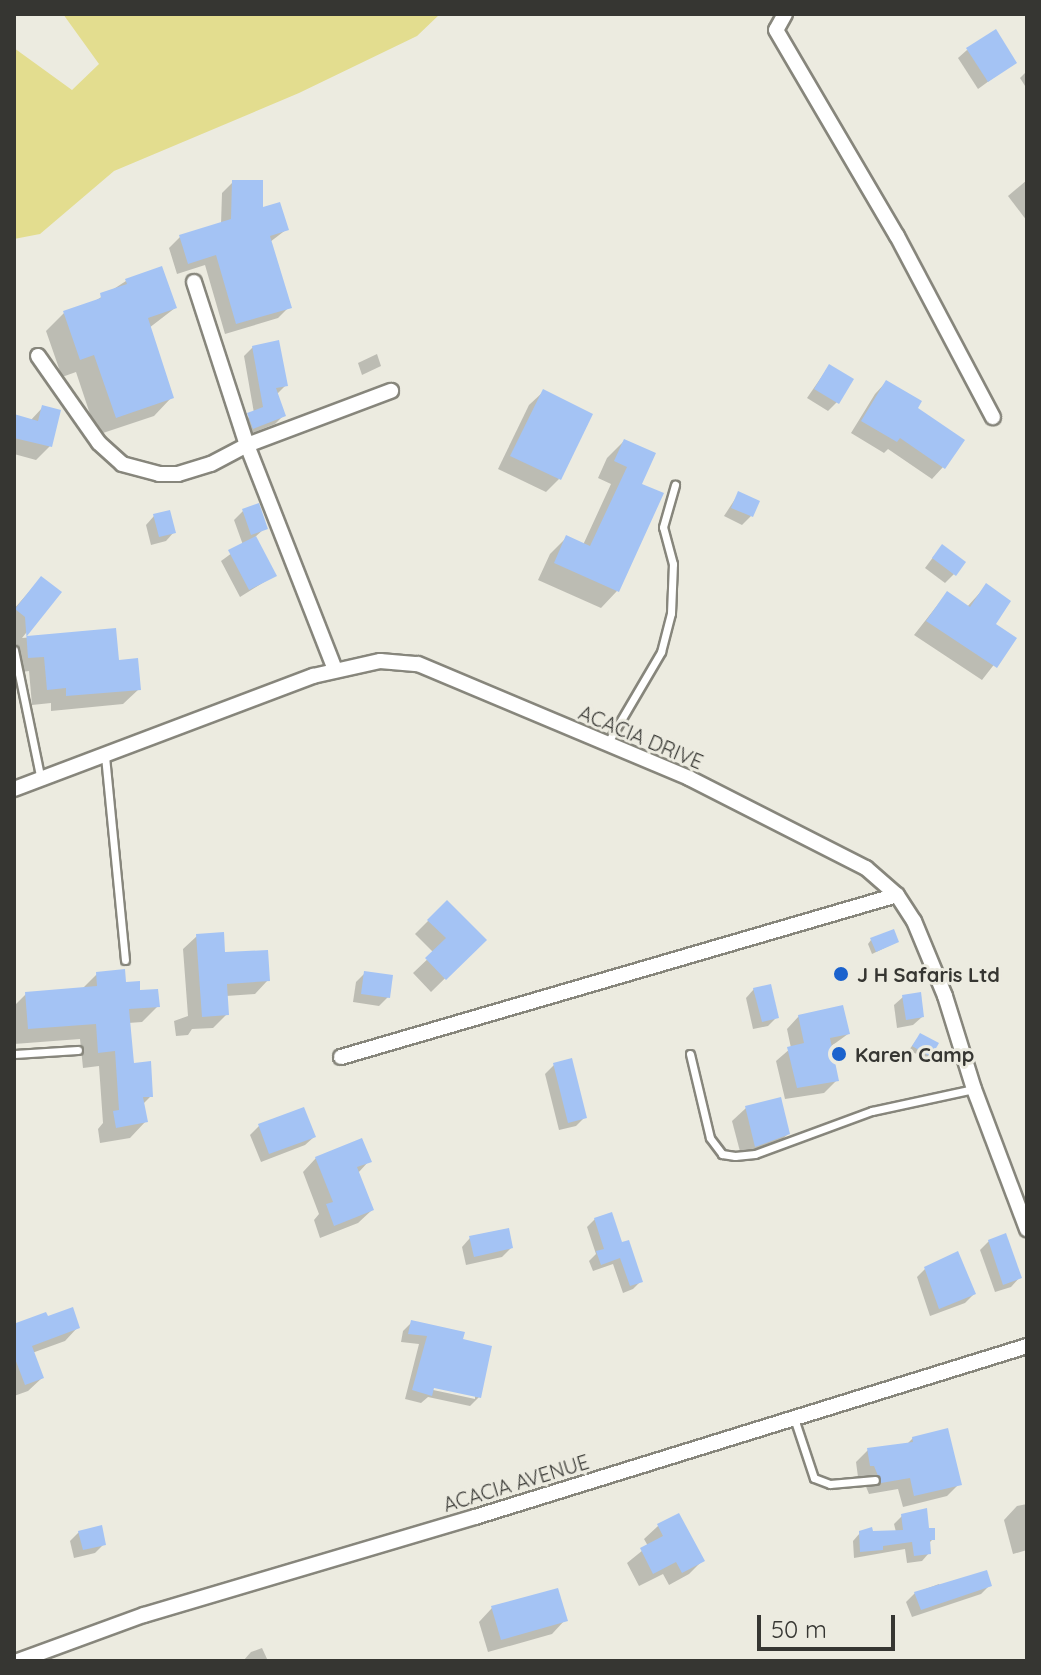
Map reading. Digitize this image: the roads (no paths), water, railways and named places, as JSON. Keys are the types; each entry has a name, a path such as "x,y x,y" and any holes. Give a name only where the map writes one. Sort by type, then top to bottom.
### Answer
{"street":[{"path":"785,14 776,30 897,236 993,417"},
{"path":"194,282 247,445 335,669"},
{"path":"38,356 99,443 122,464 159,474 178,474 211,464 247,445 391,391"},
{"name":"ACACIA DRIVE","path":"14,789 335,669 380,661 418,664 689,778 866,868 897,895 914,921 945,996 974,1089 1027,1229"},
{"path":"341,1057 897,895"},
{"name":"ACACIA AVENUE","path":"18,1661 144,1615 1027,1346"}],"lane":[{"path":"607,744 661,652 671,613 673,564 663,527 675,485"},
{"path":"14,650 41,780"},
{"path":"105,756 125,960"},
{"path":"14,1054 78,1050"},
{"path":"690,1054 710,1138 722,1154 735,1156 755,1154 872,1111 974,1089"},
{"path":"794,1418 814,1478 830,1484 875,1480"}],"place":[{"name":"J H Safaris Ltd","path":"841,974"},
{"name":"Karen Camp","path":"839,1054"}]}
